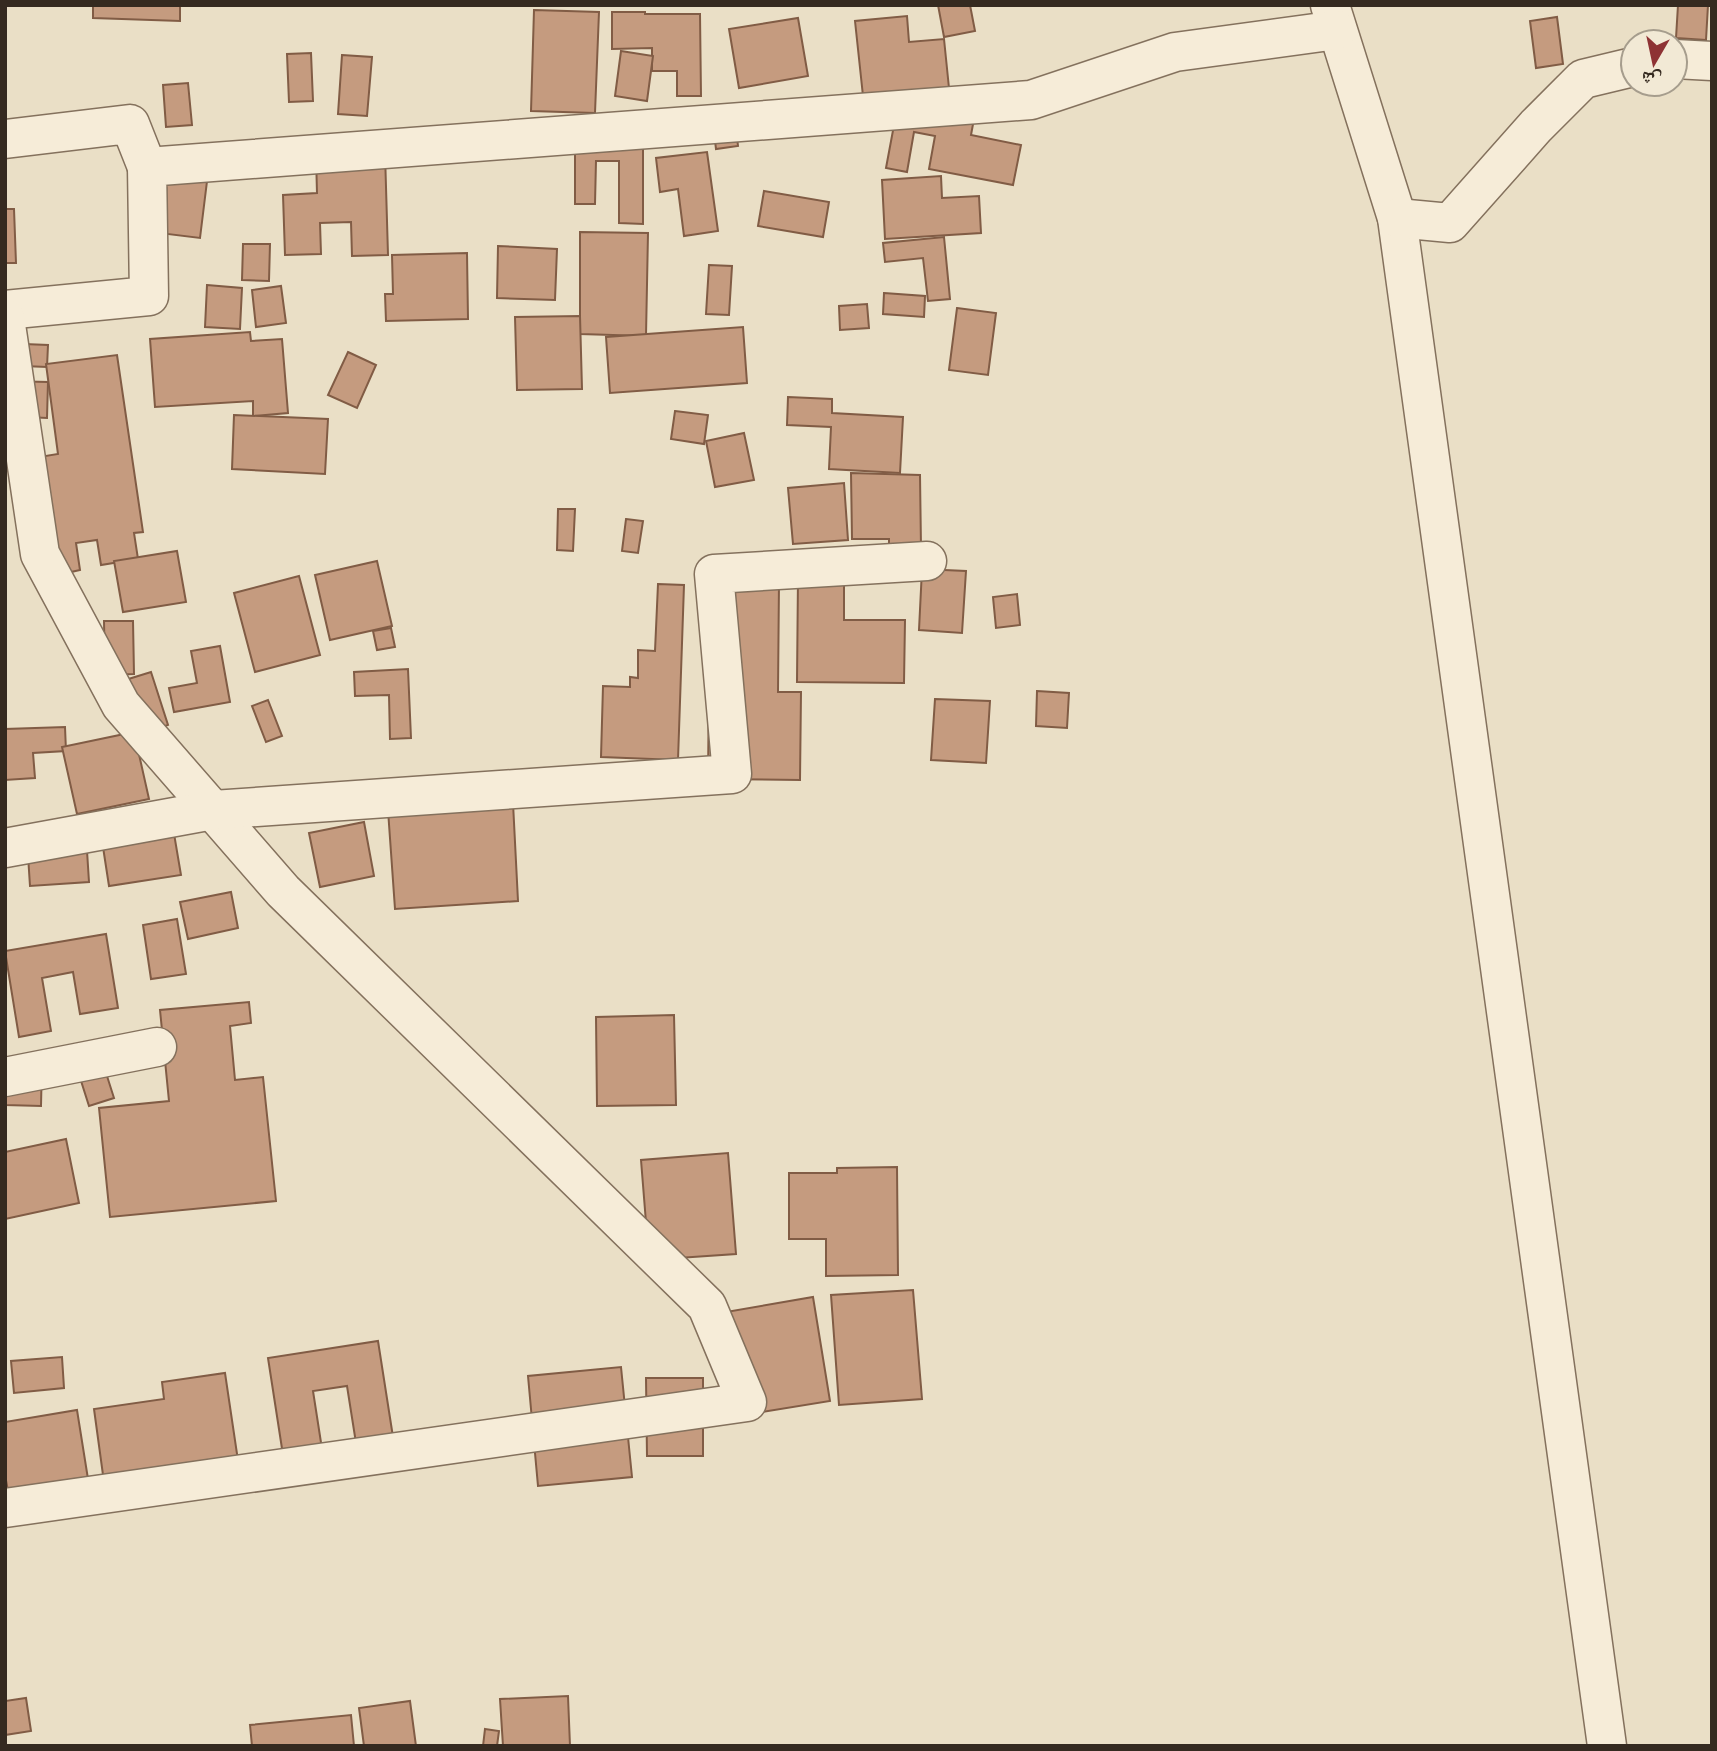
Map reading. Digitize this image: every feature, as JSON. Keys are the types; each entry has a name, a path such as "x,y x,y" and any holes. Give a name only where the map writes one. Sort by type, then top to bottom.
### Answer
{"street":[{"path":"147,167 1031,100 1175,52 1333,18 1397,218 1607,1746"},
{"path":"1689,60 1712,61"},
{"path":"1397,218 1450,223 1536,126 1583,79 1619,70"},
{"path":"5,139 130,124 147,167 149,296 5,310"},
{"path":"5,318 40,554 121,705 283,891 707,1306 747,1402 5,1508"},
{"path":"5,848 213,810 732,774 714,574 927,561"},
{"path":"5,1077 157,1046"}],"building":[{"path":"93,5 180,5 180,21 93,18"},
{"path":"938,5 970,5 975,31 944,37"},
{"path":"1678,5 1708,5 1706,40 1689,39 1689,28 1677,28"},
{"path":"534,10 599,12 595,113 531,111"},
{"path":"612,12 700,14 701,96 677,96 677,71 652,71 652,48 612,49"},
{"path":"907,16 909,42 944,39 949,88 863,96 855,21"},
{"path":"1557,17 1563,64 1536,68 1530,21"},
{"path":"798,18 808,76 739,88 729,29"},
{"path":"621,51 653,56 647,101 615,96"},
{"path":"311,53 313,101 289,102 287,54"},
{"path":"342,55 372,57 367,116 338,114"},
{"path":"188,83 192,125 166,127 163,85"},
{"path":"976,108 971,135 1021,145 1013,185 929,169 935,136 914,132 907,172 886,168 897,109"},
{"path":"735,121 738,146 716,149 713,124"},
{"path":"575,138 643,138 643,224 619,223 619,161 596,161 595,204 575,204"},
{"path":"707,152 718,231 684,236 678,189 660,192 656,158"},
{"path":"385,153 388,255 352,256 351,222 320,223 321,254 285,255 283,195 317,193 316,155"},
{"path":"159,167 208,173 200,238 151,232"},
{"path":"941,176 942,198 979,196 981,233 885,239 882,180"},
{"path":"764,191 829,202 823,237 758,226"},
{"path":"5,209 14,209 16,263 5,263"},
{"path":"580,232 648,233 646,336 580,334"},
{"path":"944,237 950,299 928,301 923,258 885,262 883,243"},
{"path":"243,244 270,244 269,281 242,280"},
{"path":"498,246 557,249 555,300 497,298"},
{"path":"467,253 468,319 386,321 385,294 393,294 392,255"},
{"path":"709,265 732,266 729,315 706,314"},
{"path":"207,285 242,288 240,329 205,327"},
{"path":"281,286 286,323 256,327 252,290"},
{"path":"884,293 925,296 924,317 883,314"},
{"path":"867,304 869,328 840,330 839,306"},
{"path":"957,308 996,313 988,375 949,370"},
{"path":"580,316 582,389 517,390 515,317"},
{"path":"743,327 747,383 610,393 606,337"},
{"path":"250,332 251,341 282,339 288,413 253,416 253,401 155,407 150,339"},
{"path":"24,344 48,345 47,367 23,366"},
{"path":"348,352 376,365 357,408 328,395"},
{"path":"117,355 143,532 134,533 138,559 101,565 97,540 76,543 80,570 71,572 32,507 39,457 58,454 46,364"},
{"path":"5,381 48,382 47,418 5,416"},
{"path":"788,397 832,399 832,413 903,417 900,473 829,469 831,427 787,425"},
{"path":"675,411 708,415 704,444 671,439"},
{"path":"234,415 328,419 325,474 232,469"},
{"path":"744,433 754,480 715,487 706,441"},
{"path":"851,473 920,475 921,548 889,548 889,539 852,539"},
{"path":"844,483 848,540 793,544 788,488"},
{"path":"558,509 575,509 573,551 557,550"},
{"path":"626,519 643,521 638,553 622,551"},
{"path":"177,551 186,602 123,612 114,561"},
{"path":"377,561 392,626 330,640 315,575"},
{"path":"922,569 966,571 962,633 919,630"},
{"path":"299,576 320,655 255,672 234,593"},
{"path":"798,577 844,577 844,620 905,620 904,683 797,682"},
{"path":"710,581 779,582 778,692 801,692 800,780 708,779"},
{"path":"658,584 684,585 678,760 601,757 603,686 630,687 630,677 638,678 638,650 655,651"},
{"path":"1017,594 1020,625 996,628 993,597"},
{"path":"104,621 133,621 134,674 105,675"},
{"path":"391,628 395,647 377,650 373,631"},
{"path":"220,646 230,702 174,712 169,688 197,683 191,651"},
{"path":"408,669 411,738 390,739 389,695 355,696 354,672"},
{"path":"151,672 168,725 140,735 122,681"},
{"path":"1037,691 1069,693 1067,728 1036,726"},
{"path":"935,699 990,701 986,763 931,760"},
{"path":"268,700 282,736 266,742 252,706"},
{"path":"65,727 66,751 33,753 35,778 5,780 5,729"},
{"path":"134,732 149,799 77,814 62,747"},
{"path":"513,803 518,901 395,909 388,810"},
{"path":"170,810 181,875 109,886 99,821"},
{"path":"364,822 374,876 320,887 309,833"},
{"path":"86,835 89,882 30,886 27,840"},
{"path":"231,892 238,928 188,939 180,902"},
{"path":"177,919 186,974 151,979 143,925"},
{"path":"106,934 118,1008 80,1014 73,972 42,978 51,1031 19,1037 5,951"},
{"path":"249,1002 251,1023 230,1026 235,1080 263,1077 276,1201 110,1217 99,1108 169,1101 160,1010"},
{"path":"674,1015 676,1105 597,1106 596,1017"},
{"path":"100,1054 114,1098 89,1106 75,1062"},
{"path":"5,1059 42,1060 41,1106 5,1105"},
{"path":"66,1139 79,1203 5,1219 5,1152"},
{"path":"728,1153 736,1254 649,1260 641,1160"},
{"path":"897,1167 898,1275 826,1276 826,1239 789,1239 789,1173 837,1173 837,1168"},
{"path":"913,1290 922,1399 839,1405 831,1295"},
{"path":"813,1297 830,1401 743,1415 726,1312"},
{"path":"378,1341 393,1437 356,1443 347,1386 313,1391 322,1449 283,1455 268,1358"},
{"path":"62,1357 64,1388 14,1393 11,1361"},
{"path":"621,1367 632,1477 538,1486 528,1376"},
{"path":"225,1373 240,1474 103,1475 94,1409 164,1399 162,1382"},
{"path":"646,1378 703,1378 703,1456 647,1456"},
{"path":"77,1410 88,1479 8,1491 5,1475 5,1422"},
{"path":"568,1696 570,1746 503,1746 500,1699"},
{"path":"26,1698 31,1731 5,1735 5,1701"},
{"path":"410,1701 416,1746 364,1746 359,1708"},
{"path":"351,1715 354,1746 252,1746 250,1725"},
{"path":"485,1729 499,1731 497,1746 483,1746"}]}
